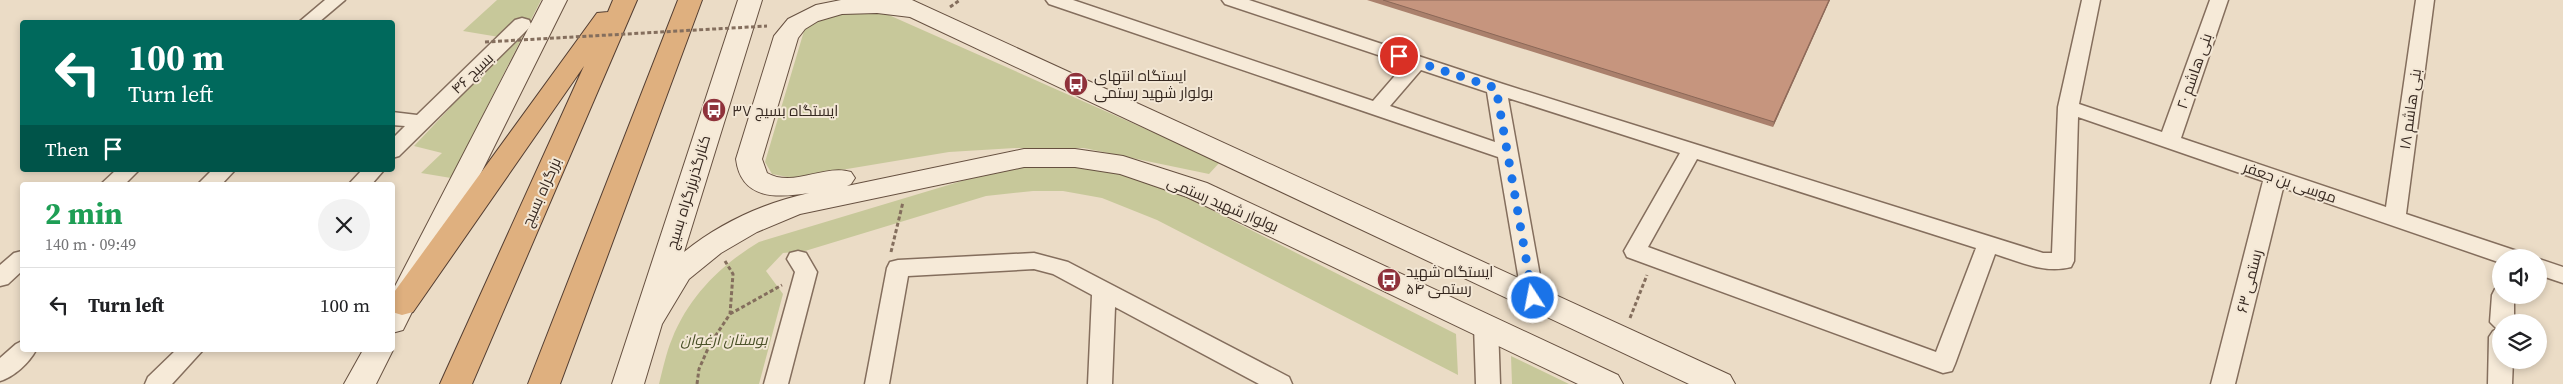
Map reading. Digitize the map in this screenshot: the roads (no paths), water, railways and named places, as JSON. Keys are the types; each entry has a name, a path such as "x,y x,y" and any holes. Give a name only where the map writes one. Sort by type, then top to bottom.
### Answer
{"highway":[{"path":"397,313 618,0"},
{"name":"بزرگراه بسیج","path":"456,384 625,0"},
{"path":"544,384 690,0"}],"main road":[{"path":"397,313 555,0"},
{"name":"کنارگذربزرگراه بسیج","path":"628,384 750,0"},
{"path":"1024,158 913,166 789,187 767,186 756,179 751,170 749,159 786,36 792,25 813,12 843,4 904,5 1719,384"},
{"name":"بولوار شهید رستمی","path":"648,322 679,272 711,246 747,225 794,206 1024,158 1075,158 1123,165 1197,190 1486,325 1607,384"},
{"path":"360,384 377,352"}],"street":[{"path":"311,20 336,0"},
{"path":"1055,0 1507,153"},
{"path":"1231,0 1496,88 2043,261 2063,261 2068,107 2091,0"},
{"name":"بنی هاشم ۲۰","path":"2170,142 2219,0"},
{"name":"بنی هاشم ۱۸","path":"2395,218 2425,0"},
{"name":"بسیج ۴۶","path":"395,149 522,24"},
{"path":"1377,109 1417,62"},
{"path":"1496,88 1533,298"},
{"name":"موسی بن جعفر","path":"2068,107 2492,252"},
{"path":"395,118 422,122"},
{"path":"1692,150 1635,251 1943,364 1988,244"},
{"path":"115,182 127,172"},
{"path":"211,182 223,172"},
{"path":"361,182 372,172"},
{"name":"رستمی ۶۳","path":"2223,384 2275,178"},
{"path":"0,278 20,261"},
{"path":"877,384 898,268 1034,261 1060,268 1280,384"},
{"path":"776,384 802,266"},
{"path":"2547,270 2563,275"},
{"path":"1100,384 1104,291"},
{"path":"1486,325 1488,384"},
{"path":"0,372 22,352"},
{"path":"157,384 189,352"},
{"path":"2500,369 2500,384"}],"place":[{"name":"ایستگاه انتهای بولوار شهید رستمی","path":"1076,84"},
{"name":"ایستگاه بسیج ۳۷","path":"714,110"},
{"name":"ایستگاه شهید رستمی ۵۴","path":"1389,280"}],"park label":[{"name":"بوستان ارغوان","path":"724,339"}]}
